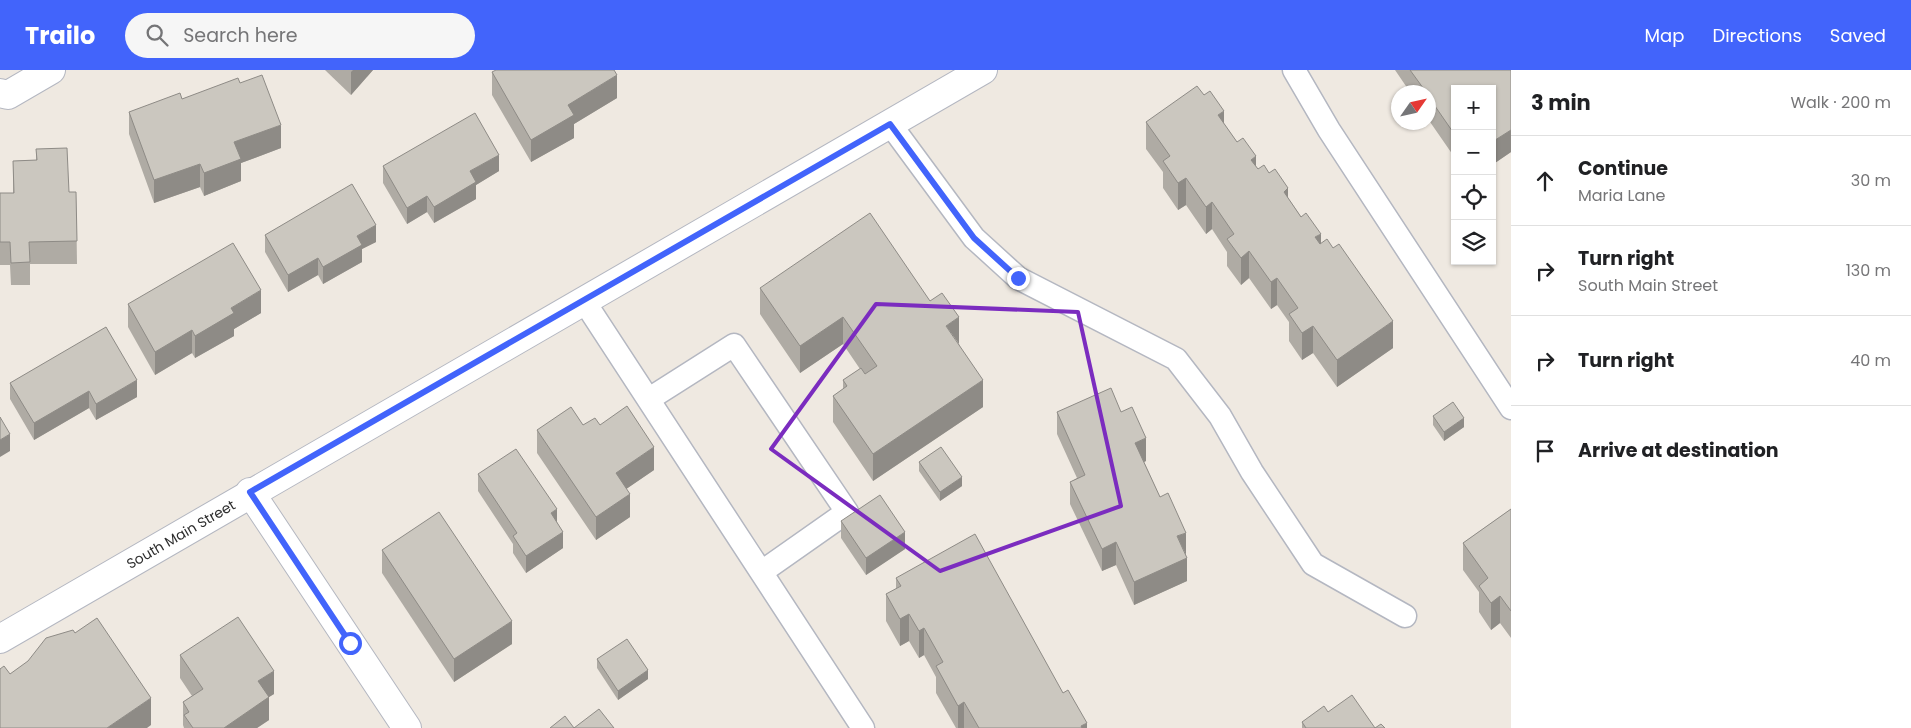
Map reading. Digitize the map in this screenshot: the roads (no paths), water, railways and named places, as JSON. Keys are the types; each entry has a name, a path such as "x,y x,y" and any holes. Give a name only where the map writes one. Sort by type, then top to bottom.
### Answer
{"main road":[{"path":"0,93 8,95 51,70"},
{"name":"South Main Street","path":"0,638 983,70"},
{"path":"250,492 407,728"}],"lane":[{"path":"1294,70 1335,138 1511,408"},
{"path":"890,124 974,238 1018,278 1176,359 1220,416 1252,472 1313,564 1406,616"},
{"path":"584,301 863,728"},
{"path":"649,399 734,345 847,512 762,571"}]}
